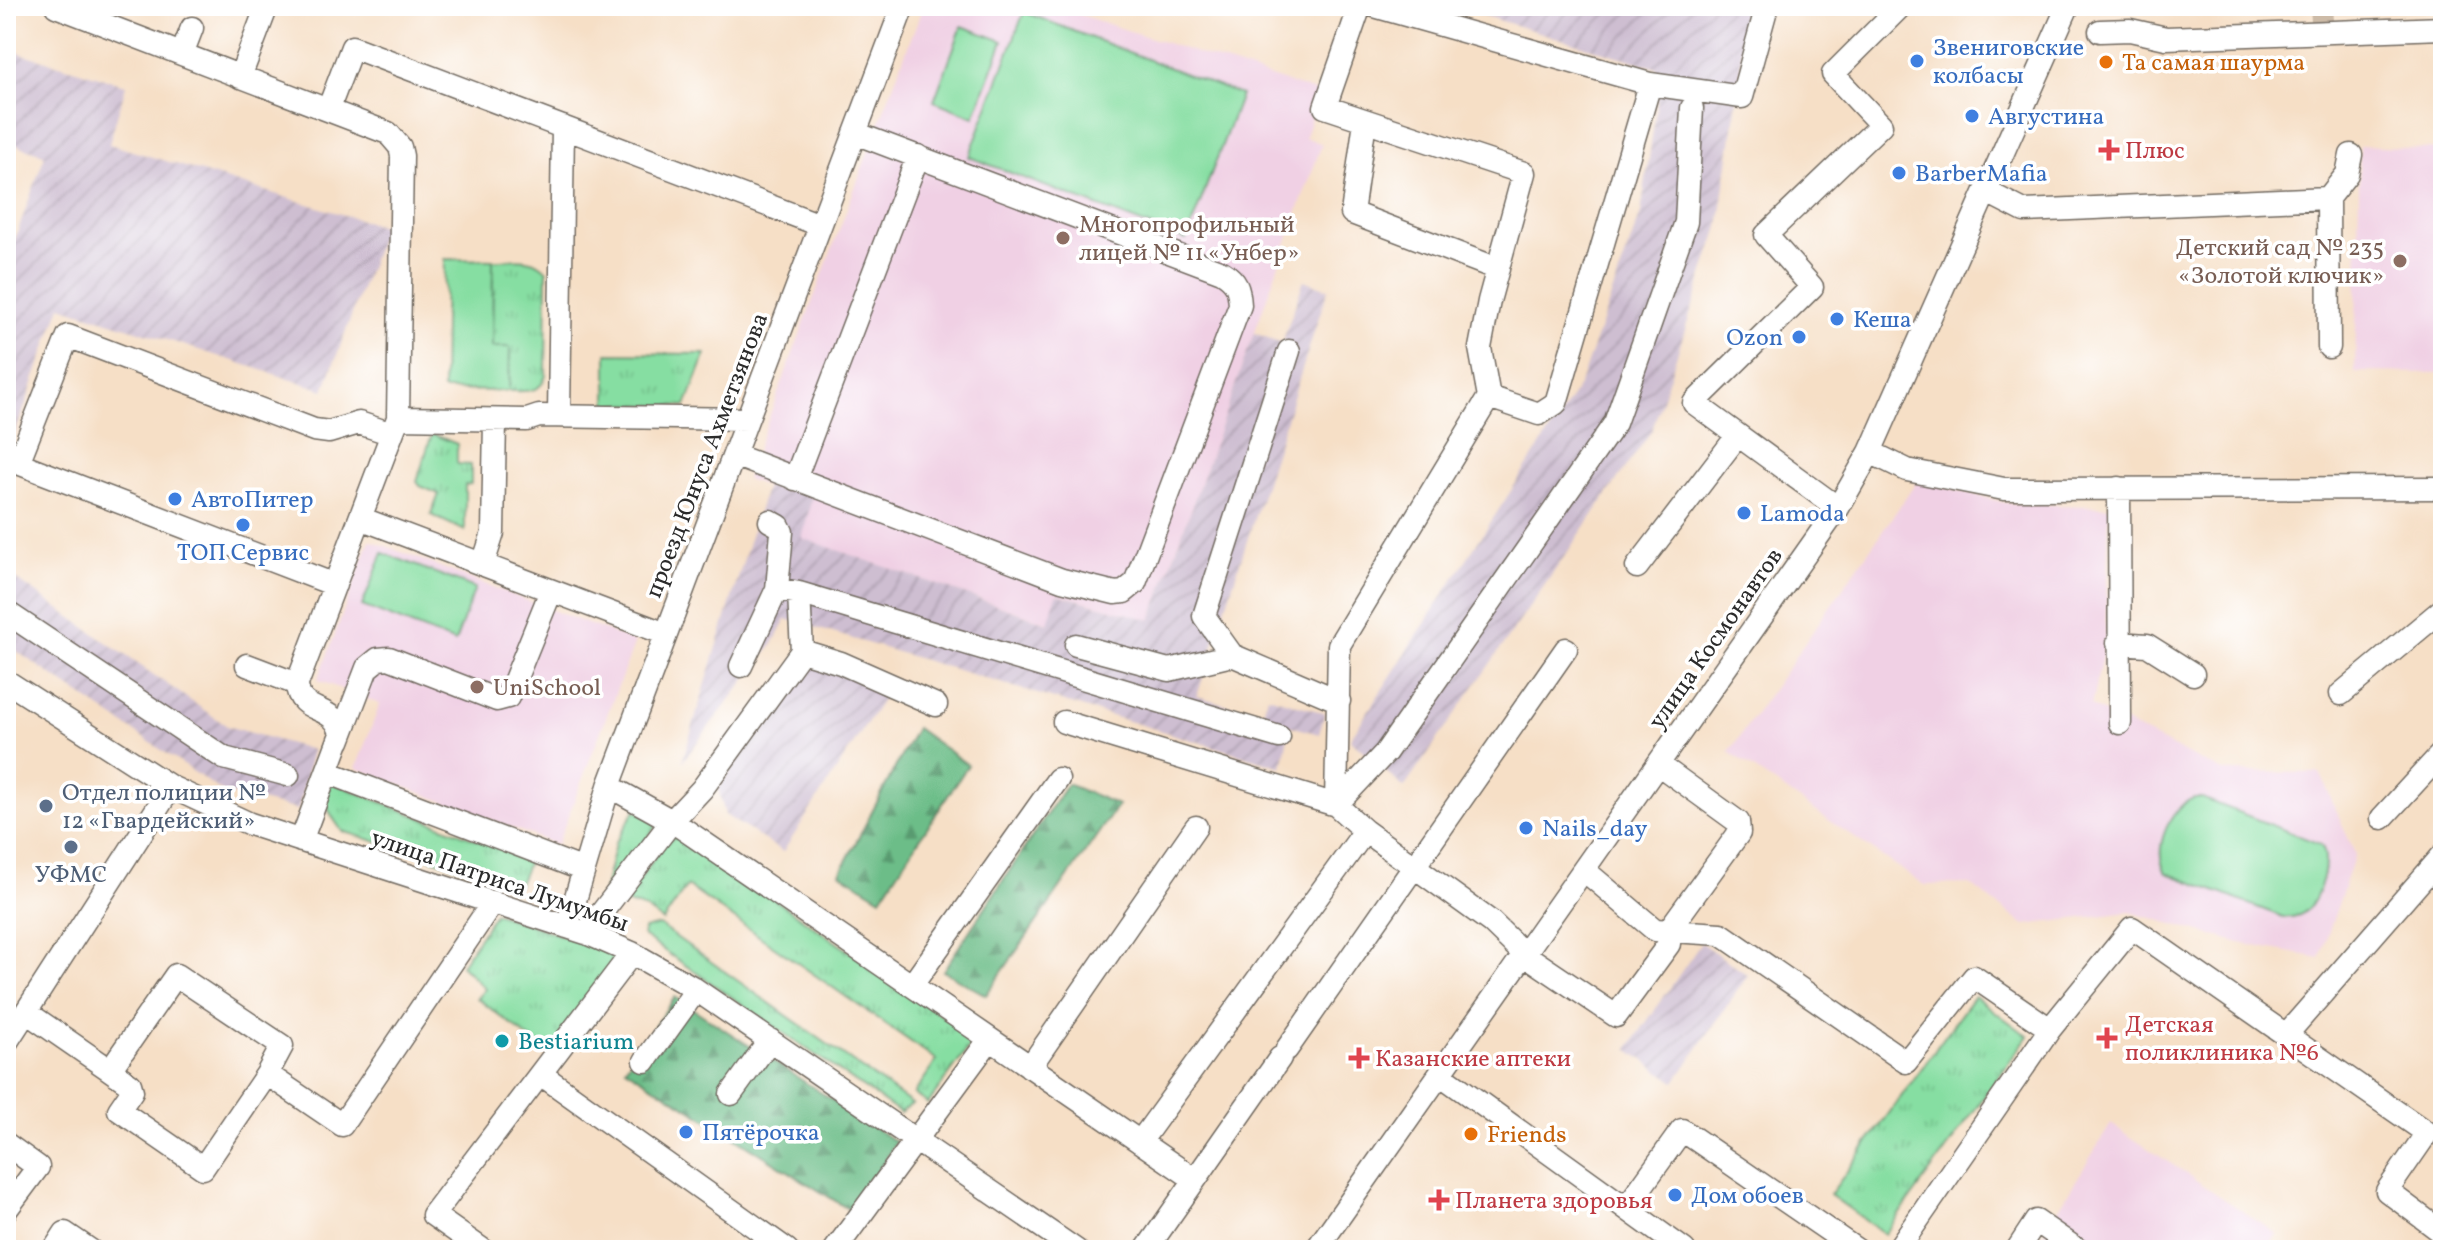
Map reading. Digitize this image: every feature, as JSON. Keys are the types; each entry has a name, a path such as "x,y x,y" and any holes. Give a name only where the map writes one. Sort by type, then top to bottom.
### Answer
{"street":[{"path":"56,6 86,12 182,54 388,133 400,147 395,426 297,684 298,694 304,703 335,718 340,729 339,742"},
{"path":"240,77 267,6"},
{"name":"проезд Юнуса Ахметзянова","path":"576,930 584,870 609,786 903,6"},
{"path":"1336,805 1339,645 1489,397 1480,348 1524,173 1325,107 1360,6"},
{"path":"1374,6 1650,84 1742,97 1767,6"},
{"path":"1838,508 1694,403 1812,287 1766,235 1881,125 1833,74 1901,6"},
{"name":"улица Космонавтов","path":"1316,1250 1838,508 1870,452 2068,6"},
{"path":"2100,31 2130,30 2166,38 2322,27 2443,28"},
{"path":"182,54 192,28"},
{"path":"328,110 352,47 820,225"},
{"path":"1489,397 1539,414 1556,403 1650,84"},
{"path":"1336,805 1386,752 1615,423 1686,222 1692,108"},
{"path":"1365,121 1352,213 1498,269"},
{"path":"559,416 563,127"},
{"path":"734,455 1062,580 1115,593 1124,592 1135,583 1240,305 1239,289 1233,279 1222,272 855,133"},
{"path":"2329,347 2328,198 2347,174 2351,155"},
{"path":"795,479 918,156"},
{"path":"1987,192 2024,211 2328,198"},
{"path":"335,585 18,463 68,336 320,432 359,423 395,426 527,420 539,416 747,419"},
{"path":"1289,351 1204,616 1232,655 1339,701"},
{"path":"483,564 493,533 495,420"},
{"path":"1637,567 1738,435"},
{"path":"1870,452 1907,470 2004,489 2442,491"},
{"path":"2119,488 2120,723"},
{"path":"360,518 666,634"},
{"path":"576,930 702,789 802,651 788,591 782,532 770,521"},
{"path":"301,841 367,668 378,659 389,658 497,700 508,697 551,591"},
{"path":"741,666 788,591"},
{"path":"788,591 1279,737"},
{"path":"2341,694 2443,609"},
{"path":"6,612 224,758 288,775"},
{"path":"2118,643 2147,645 2193,674"},
{"path":"1076,645 1169,670 1232,655"},
{"path":"1146,1250 1566,649"},
{"path":"802,651 841,663 936,705"},
{"path":"247,665 297,684"},
{"name":"улица Патриса Лумумбы","path":"6,681 171,787 250,824 576,930 632,953 696,990 1076,1250"},
{"path":"1064,722 1336,805 1365,831 1491,922 1524,954 1616,1016 1669,944 1668,931 1739,833 1738,822 1658,764"},
{"path":"2382,818 2443,752"},
{"path":"327,772 584,870"},
{"path":"912,985 1058,779"},
{"path":"609,786 672,821 1194,1179"},
{"path":"6,1041 171,787"},
{"path":"1030,1067 1196,827"},
{"path":"1140,1142 1365,831"},
{"path":"2286,1035 2443,855"},
{"path":"1584,870 1655,930 1721,934 1906,1062 1974,977 2050,1029"},
{"path":"267,1074 342,1125 493,902"},
{"path":"1897,1250 2050,1029 2132,928 2427,1133 2387,1191 2443,1233"},
{"path":"483,1250 433,1215 632,953"},
{"path":"26,1012 130,1084 132,1091 119,1110 203,1168 267,1074 282,1046 176,975 110,1070"},
{"path":"645,1061 696,990"},
{"path":"835,1250 990,1039"},
{"path":"731,1094 770,1040"},
{"path":"1440,1074 1677,1248"},
{"path":"542,1075 777,1247"},
{"path":"1626,1208 1682,1130 1857,1250"},
{"path":"6,1144 38,1167 6,1210"},
{"path":"2017,1250 2036,1221 2078,1250"},
{"path":"54,1250 65,1233 90,1250"}],"shaded area":[{"name":"Многопрофильный лицей № 11 «Унбер»","path":"923,6 1053,6 1319,93 1305,137 1322,144 1151,620 1058,594 1049,623 801,538 812,497 746,479"},
{"path":"1452,6 1743,6 1740,78 1719,227 1652,430 1404,788 1350,739 1579,386 1641,213 1657,103 1657,68"},
{"path":"6,49 126,85 109,144 384,227 324,390 61,306 6,458 6,264 45,155 6,141"},
{"name":"Детский сад № 235 «Золотой ключик»","path":"2360,146 2443,150 2443,373 2355,372"},
{"path":"1304,280 1328,289 1197,696 1262,715 1268,696 1325,713 1319,734 1290,726 1282,767 786,619 773,644 682,762 766,486 785,492 787,488 812,497 802,538 1048,623 1057,594 1151,620 1254,333 1282,343"},
{"path":"1918,480 2006,503 2109,507 2105,643 2091,706 2223,772 2320,773 2355,854 2320,958 2240,943 2130,912 2024,925 1970,884 1924,885 1729,752"},
{"name":"UniSchool","path":"370,540 635,642 557,845 356,768 380,704 318,680"},
{"path":"6,572 227,726 312,750 298,810 223,792 6,644"},
{"path":"829,663 886,694 783,852 725,815 718,788 803,668"},
{"path":"1701,943 1748,975 1675,1082 1628,1049"},
{"path":"2111,1124 2277,1234 2266,1250 2033,1250"}],"green space":[{"path":"1024,12 1241,95 1186,240 969,157"},
{"path":"962,26 1003,41 974,117 934,101"},
{"path":"445,259 493,260 492,347 510,347 509,391 443,390"},
{"path":"493,260 529,260 547,271 546,375 540,386 532,390 509,391 510,348 492,347"},
{"path":"607,353 706,354 686,406 607,404"},
{"path":"432,434 457,444 457,464 471,465 471,484 465,485 465,531 431,515 439,494 420,486 417,481"},
{"path":"383,553 475,588 455,642 362,606"},
{"path":"916,728 968,765 881,898 840,873"},
{"path":"330,782 529,860 518,886 342,831 328,808"},
{"path":"1067,784 1118,805 986,995 943,971"},
{"path":"2194,798 2202,798 2320,844 2325,868 2316,897 2307,910 2296,916 2283,917 2167,873 2161,854 2165,831 2177,810"},
{"path":"635,810 660,822 603,893 615,844"},
{"path":"675,837 688,839 975,1039 928,1104 914,1094 937,1060 687,886 663,921 646,909 625,902 665,842"},
{"path":"495,913 622,956 550,1054 477,998 485,989 461,965"},
{"path":"659,925 912,1104 900,1113 643,936 644,929"},
{"path":"1974,996 2028,1036 1885,1234 1830,1195"},
{"path":"675,997 896,1142 853,1212 625,1068"}],"tunnel":[{"path":"2321,6 2322,21"}],"place":[{"name":"Звениговские колбасы","path":"1917,61"},
{"name":"Та самая шаурма","path":"2106,62"},
{"name":"Августина","path":"1972,116"},
{"name":"Плюс","path":"2109,150"},
{"name":"BarberMafia","path":"1899,173"},
{"name":"Многопрофильный лицей № 11 «Унбер»","path":"1063,238"},
{"name":"Детский сад № 235 «Золотой ключик»","path":"2400,261"},
{"name":"Кеша","path":"1837,319"},
{"name":"Ozon","path":"1799,337"},
{"name":"АвтоПитер","path":"175,499"},
{"name":"Lamoda","path":"1744,513"},
{"name":"ТОП Сервис","path":"243,525"},
{"name":"UniSchool","path":"477,687"},
{"name":"Отдел полиции № 12 «Гвардейский»","path":"46,806"},
{"name":"Nails_day","path":"1526,828"},
{"name":"УФМС","path":"71,847"},
{"name":"Детская поликлиника №6","path":"2107,1038"},
{"name":"Bestiarium","path":"502,1041"},
{"name":"Казанские аптеки","path":"1359,1058"},
{"name":"Пятёрочка","path":"686,1132"},
{"name":"Friends","path":"1471,1134"},
{"name":"Дом обоев","path":"1675,1195"},
{"name":"Планета здоровья","path":"1439,1200"}]}
